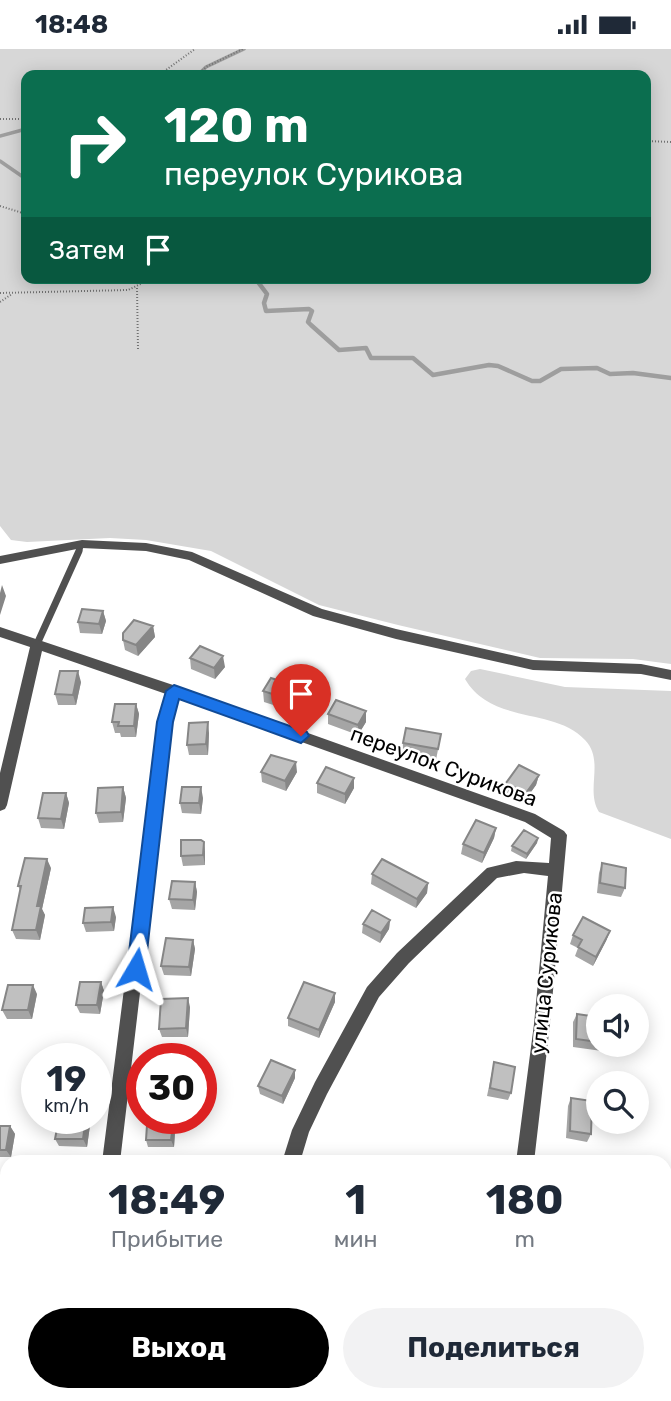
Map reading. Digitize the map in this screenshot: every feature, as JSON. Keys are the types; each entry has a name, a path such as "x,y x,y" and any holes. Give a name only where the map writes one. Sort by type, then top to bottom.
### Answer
{"street":[{"path":"0,559 82,544 124,545 192,556 318,613 396,634 533,665 641,669 671,675"},
{"name":"переулок Сурикова","path":"0,632 530,818 559,835 556,872"},
{"path":"0,805 37,644"},
{"path":"112,1155 165,722 174,691"},
{"name":"улица Сурикова","path":"293,1155 321,1088 365,1004 382,980 492,873 511,867 530,866 556,872 542,1024 526,1155"}],"lane":[{"path":"37,644 67,583 82,544"}],"path":[{"path":"166,70 195,49"},
{"path":"203,70 243,49"},
{"path":"0,119 21,119"},
{"path":"651,141 671,142"},
{"path":"0,206 21,212"},
{"path":"0,293 137,288 143,284"},
{"path":"137,288 134,294 138,319 138,349"},
{"path":"0,302 15,293"}],"shaded area":[{"path":"0,49 671,49 671,664 633,659 540,658 398,625 319,605 211,551 146,540 110,538 27,542 11,540 0,526"},
{"path":"480,669 565,687 671,691 671,839 599,812 594,794 594,757 585,740 557,723 491,703 477,693 465,679 471,671"}],"building":[{"path":"82,609 103,611 99,624 78,622"},
{"path":"134,620 153,626 136,645 123,640 123,633"},
{"path":"200,646 223,656 214,668 190,658"},
{"path":"60,671 78,671 73,695 55,694"},
{"path":"271,678 299,687 291,700 263,691"},
{"path":"336,700 366,711 358,725 328,714"},
{"path":"115,704 136,704 134,726 118,726 119,722 112,722"},
{"path":"208,722 206,744 187,745 189,723"},
{"path":"406,728 441,734 438,749 403,743"},
{"path":"271,755 296,762 285,781 261,772"},
{"path":"519,765 539,775 526,793 506,783"},
{"path":"326,767 354,778 345,794 317,783"},
{"path":"123,787 121,812 96,813 98,788"},
{"path":"182,787 201,787 199,803 180,803"},
{"path":"43,793 66,793 61,819 38,818"},
{"path":"476,820 496,828 484,853 463,844"},
{"path":"524,830 538,838 527,854 512,846"},
{"path":"181,840 204,842 203,855 181,856"},
{"path":"25,858 47,859 37,906 41,906 36,930 12,930 21,886 18,886"},
{"path":"382,859 428,883 417,899 372,874"},
{"path":"602,863 626,868 625,888 600,883"},
{"path":"172,881 195,882 193,900 169,899"},
{"path":"113,907 111,922 83,923 85,908"},
{"path":"372,910 390,920 381,933 363,924"},
{"path":"583,917 610,931 596,957 578,947 582,940 573,935"},
{"path":"166,938 193,940 189,967 161,966"},
{"path":"80,982 101,982 97,1005 76,1005"},
{"path":"304,982 335,993 319,1030 288,1018"},
{"path":"8,985 33,985 28,1010 2,1010"},
{"path":"188,998 186,1028 159,1029 161,999"},
{"path":"577,1014 586,1015 586,1040 576,1039"},
{"path":"271,1060 295,1070 282,1096 258,1086"},
{"path":"494,1062 515,1067 511,1093 490,1088"},
{"path":"571,1098 586,1100 586,1133 570,1131"},
{"path":"0,1126 10,1126 6,1150 0,1150"},
{"path":"56,1134 84,1134 83,1139 55,1139"},
{"path":"146,1134 172,1134 171,1140 146,1140"}],"waterway":[{"path":"203,70 244,49"},
{"path":"0,136 21,130"},
{"path":"0,161 21,176"},
{"path":"260,284 267,294 264,303 266,311 309,309 312,311 308,322 339,350 366,348 371,358 413,358 433,375 489,365 498,366 532,381 540,381 561,369 597,368 610,374 633,373 671,378"}],"route":[{"path":"136,969 165,722 174,691 301,736"}]}
